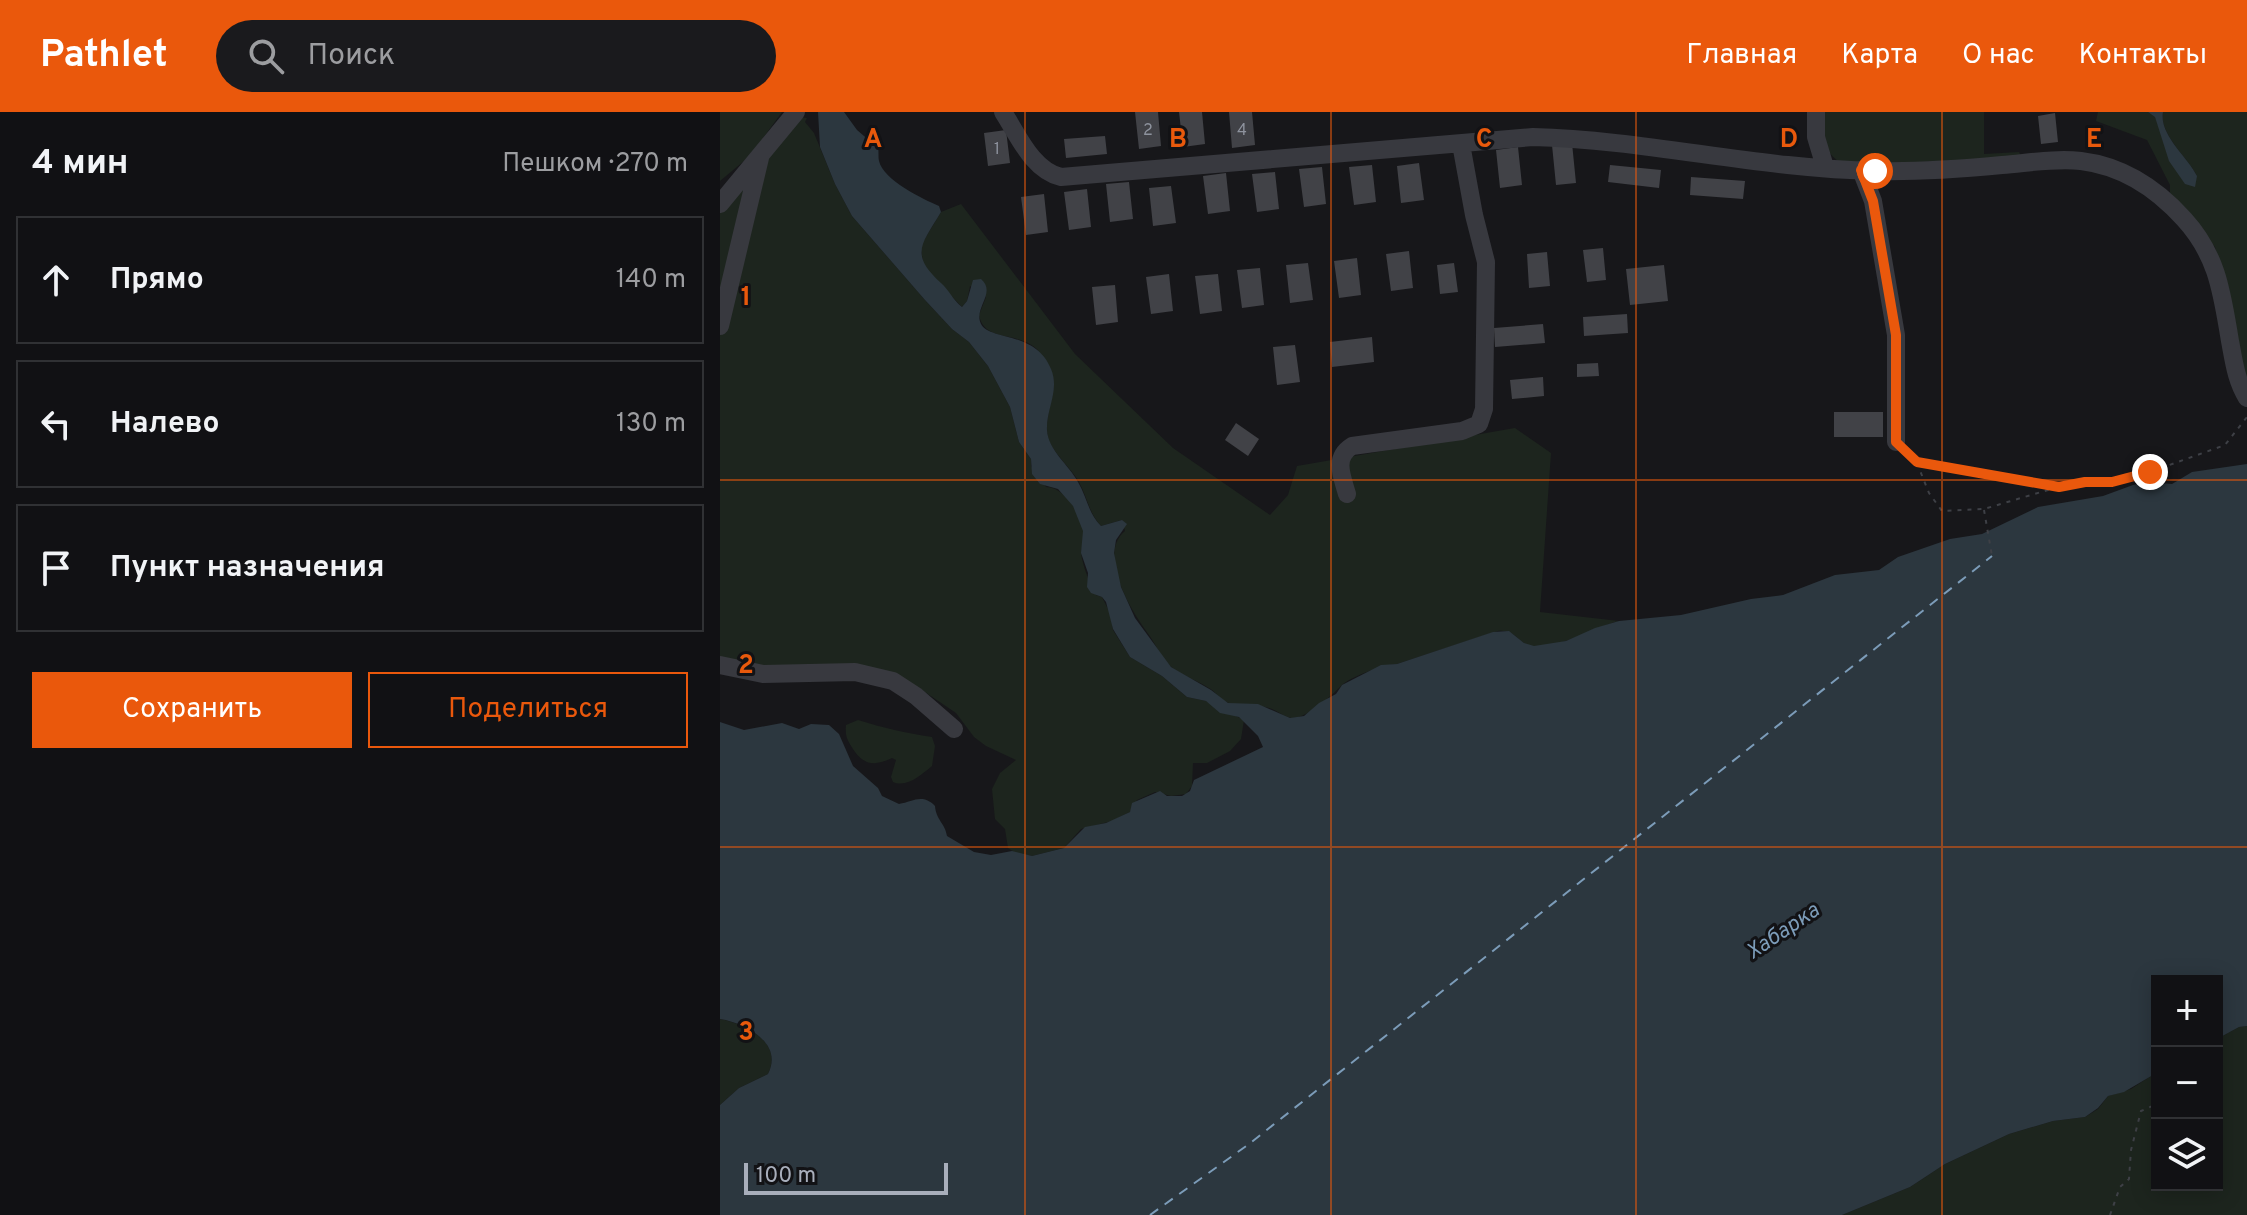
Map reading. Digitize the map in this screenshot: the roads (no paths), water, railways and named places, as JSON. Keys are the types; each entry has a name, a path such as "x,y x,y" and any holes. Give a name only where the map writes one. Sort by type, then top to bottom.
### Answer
{"street":[{"path":"1003,112 1034,160 1049,174 1061,177 1533,137 1650,145 1687,154 1861,170 2082,161 2134,178 2157,193 2207,248 2221,292 2237,382 2247,398"},
{"path":"1816,112 1816,137 1825,167"},
{"path":"720,204 795,114"},
{"path":"1347,494 1339,464 1343,452 1352,446 1462,431 1479,424 1484,409 1486,262 1461,144"},
{"path":"720,326 760,158"},
{"path":"1861,170 1873,201 1896,335 1896,442"},
{"path":"720,665 763,674 855,672 893,681 916,696 954,729"}],"water":[{"name":"Хабарка","path":"818,112 844,112 857,130 878,148 879,161 888,175 904,188 939,206 941,212 922,249 925,264 931,273 962,307 973,280 981,279 987,290 980,312 981,324 994,333 1035,348 1044,357 1054,384 1047,422 1048,437 1078,482 1093,516 1101,526 1122,520 1127,524 1116,540 1114,553 1121,587 1135,618 1171,667 1228,703 1258,704 1290,718 1304,716 1336,694 1342,685 1381,665 1397,664 1493,632 1509,631 1524,643 1534,646 1566,641 1619,621 1681,615 1783,595 1835,575 1879,570 1898,557 1950,539 1982,534 2038,507 2103,496 2148,482 2172,484 2192,472 2247,464 2247,1026 2223,1036 2223,975 2151,975 2151,1076 2124,1092 2108,1096 2085,1117 2053,1121 2009,1134 1945,1164 1910,1187 1842,1215 720,1215 720,1105 739,1088 768,1074 772,1063 771,1053 759,1036 740,1025 720,1019 720,722 744,730 782,723 799,729 811,724 829,725 839,734 853,766 878,788 882,796 899,804 917,799 930,802 935,806 947,836 974,852 991,855 1012,851 1032,856 1064,848 1085,827 1106,823 1130,812 1132,803 1160,791 1167,796 1182,796 1190,791 1194,780 1263,747 1258,736 1239,717 1220,713 1206,701 1187,697 1162,676 1130,657 1113,629 1106,602 1087,587 1088,573 1081,553 1083,531 1073,506 1058,489 1040,484 1032,474 1031,459 1019,442 1010,407 988,366 852,216 820,147"},
{"path":"2148,112 2163,112 2165,129 2197,176 2195,187 2185,184 2169,161 2155,117"}]}
